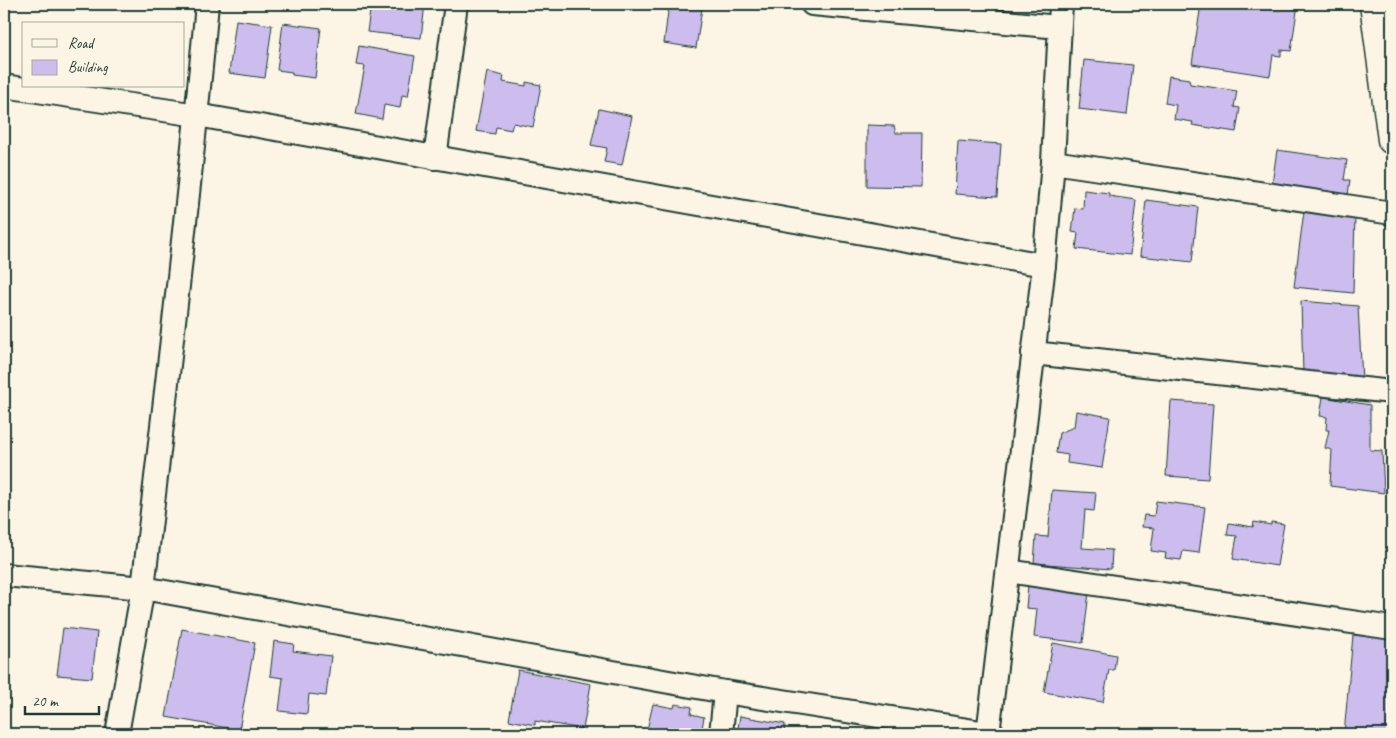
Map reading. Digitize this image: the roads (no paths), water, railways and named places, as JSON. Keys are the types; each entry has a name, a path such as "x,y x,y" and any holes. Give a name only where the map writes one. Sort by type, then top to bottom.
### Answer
{"main road":[{"path":"1374,4 1392,140"}],"street":[{"path":"117,734 143,588 197,115 207,4"},
{"path":"436,158 456,4"},
{"path":"812,4 1059,27"},
{"path":"4,575 143,588 725,692 990,734 1044,265 1053,162 1061,4"},
{"path":"4,86 197,115 1044,265"},
{"path":"1053,162 1392,213"},
{"path":"1033,353 1392,392"},
{"path":"1008,572 1392,628"},
{"path":"721,734 725,692"}]}
